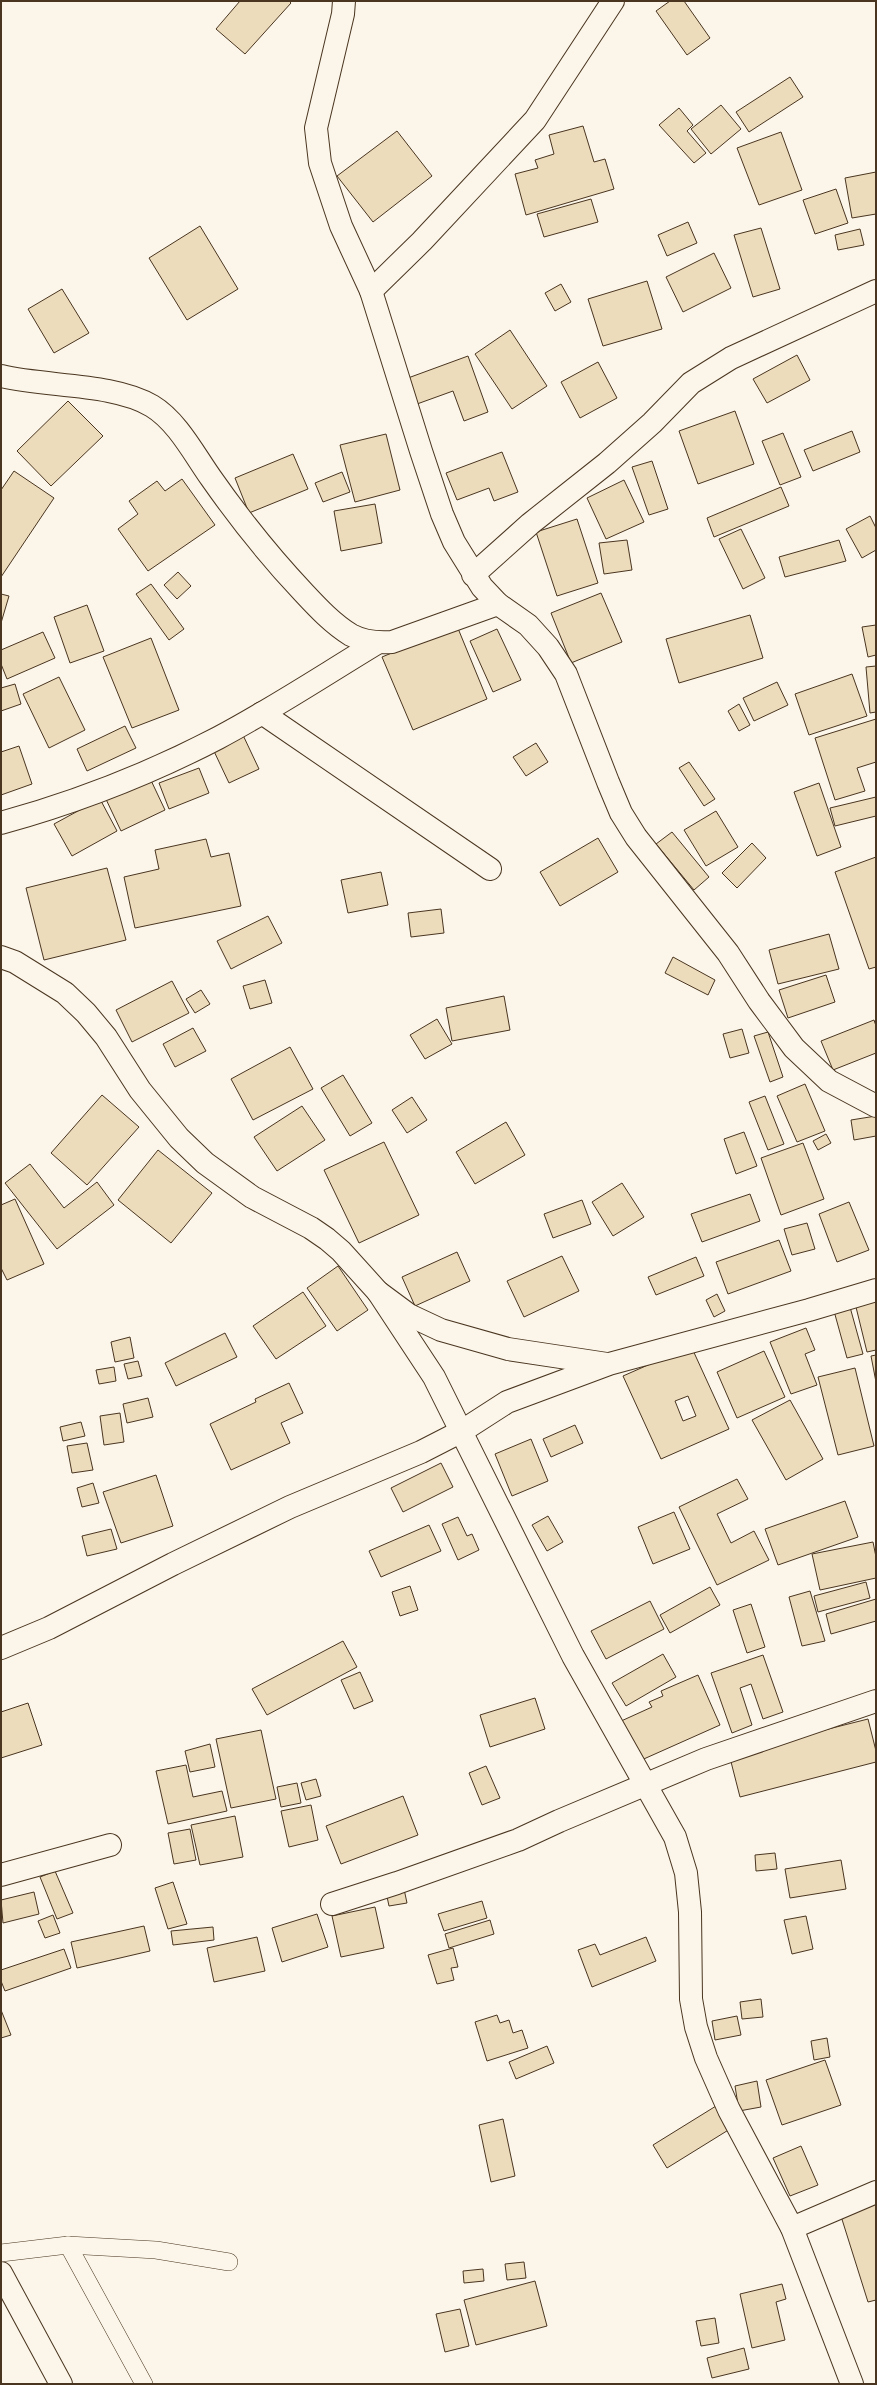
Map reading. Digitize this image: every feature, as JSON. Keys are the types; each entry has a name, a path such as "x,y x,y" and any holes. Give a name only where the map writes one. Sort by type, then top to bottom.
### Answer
{"street":[{"path":"344,1 343,14 316,128 320,163 328,194 371,291 442,514 454,542 473,575 498,604 528,625 548,647 566,674 621,812 636,837 728,953 763,1007 794,1048 829,1081 876,1106"},
{"path":"371,291 422,241 534,120 612,1"},
{"path":"473,575 530,524 607,463 691,383 731,358 876,291"},
{"path":"1,376 94,389 125,396 152,406 171,423 242,521 290,578 323,613 352,635 377,643"},
{"path":"1,823 131,780 219,738 377,643 405,639 498,604"},
{"path":"262,713 490,869"},
{"path":"1,957 15,962 65,993 86,1013 106,1037 140,1090 179,1138 205,1163 252,1197 311,1228 341,1251 378,1292 434,1377 462,1431 505,1523 573,1656 646,1783 675,1837 686,1873 692,1945 691,1999 696,2027 706,2058 729,2110 792,2228 852,2384"},
{"path":"1,1648 49,1628 173,1564 290,1507 421,1452 462,1431 507,1402 609,1364 809,1310 876,1290"},
{"path":"378,1292 408,1315 441,1330 508,1349 609,1364"},
{"path":"332,1904 398,1884 518,1840 646,1783 771,1735 876,1701"},
{"path":"1,1875 110,1845"},
{"path":"792,2228 876,2192"},
{"path":"1,2273 62,2384"}],"lane":[{"path":"1,2253 68,2245 156,2250 229,2262"},
{"path":"68,2245 144,2384"}],"building":[{"path":"240,1 289,1 291,3 245,54 216,29"},
{"path":"670,1 684,1 710,38 687,55 656,11"},
{"path":"790,77 803,97 749,132 736,112"},
{"path":"721,105 741,129 711,154 691,129"},
{"path":"679,108 693,125 687,131 706,153 694,163 659,125"},
{"path":"583,126 594,162 605,159 614,189 526,215 515,174 538,168 535,160 554,154 549,135"},
{"path":"397,131 432,176 373,222 337,176"},
{"path":"781,132 802,190 759,205 737,148"},
{"path":"876,172 876,214 852,218 845,178"},
{"path":"836,189 848,223 815,234 803,200"},
{"path":"591,199 598,222 544,237 537,214"},
{"path":"688,222 697,243 667,256 658,235"},
{"path":"200,226 238,289 187,320 149,258"},
{"path":"761,228 780,289 753,297 734,235"},
{"path":"860,229 864,245 838,250 835,235"},
{"path":"714,253 731,288 683,312 666,277"},
{"path":"647,281 662,329 603,346 588,299"},
{"path":"561,284 571,302 555,311 545,293"},
{"path":"62,289 89,333 54,353 28,309"},
{"path":"510,330 547,386 512,409 475,354"},
{"path":"797,355 810,380 767,403 753,379"},
{"path":"468,356 488,412 464,421 453,391 417,404 408,378"},
{"path":"598,362 617,398 580,418 561,382"},
{"path":"68,401 103,436 51,486 17,451"},
{"path":"735,411 754,464 698,484 679,431"},
{"path":"852,431 860,452 813,471 804,450"},
{"path":"783,433 801,477 780,485 762,441"},
{"path":"386,434 400,490 355,502 340,445"},
{"path":"502,452 518,492 494,501 489,488 457,500 446,473"},
{"path":"293,454 308,489 249,513 235,478"},
{"path":"652,461 668,509 649,515 632,467"},
{"path":"14,471 54,498 1,577 1,490"},
{"path":"342,472 350,492 323,502 315,483"},
{"path":"182,479 215,525 148,571 118,529 138,514 129,501 157,481 165,491"},
{"path":"624,480 644,522 606,539 587,498"},
{"path":"781,487 789,506 714,537 707,518"},
{"path":"375,504 382,543 341,551 334,511"},
{"path":"870,516 876,528 876,550 862,558 846,529"},
{"path":"577,519 598,583 557,596 536,532"},
{"path":"741,529 765,578 743,589 719,539"},
{"path":"627,540 632,570 604,574 599,543"},
{"path":"839,540 846,561 785,577 779,557"},
{"path":"178,572 191,586 177,599 164,585"},
{"path":"151,584 184,629 169,640 136,594"},
{"path":"601,593 622,642 571,663 551,613"},
{"path":"1,594 9,596 1,623"},
{"path":"87,605 104,651 70,663 54,617"},
{"path":"750,615 763,658 679,683 666,639"},
{"path":"876,625 876,655 868,657 862,627"},
{"path":"457,626 487,699 413,730 382,657"},
{"path":"497,629 521,680 493,692 470,641"},
{"path":"43,632 55,658 7,679 1,664 1,650"},
{"path":"151,638 179,710 132,728 103,657"},
{"path":"876,666 876,712 870,713 866,667"},
{"path":"852,674 867,716 809,735 795,694"},
{"path":"59,677 85,730 49,748 23,694"},
{"path":"777,682 788,705 754,721 743,698"},
{"path":"15,684 21,704 1,711 1,688"},
{"path":"739,704 750,725 739,731 728,711"},
{"path":"876,719 876,762 857,768 865,791 835,800 815,738"},
{"path":"125,726 136,748 87,771 77,749"},
{"path":"242,733 259,769 229,783 212,747"},
{"path":"536,743 548,762 526,776 513,757"},
{"path":"19,746 32,784 1,795 1,752"},
{"path":"689,762 715,799 704,806 679,768"},
{"path":"199,768 209,793 169,809 159,783"},
{"path":"148,774 165,810 121,831 104,795"},
{"path":"819,783 841,847 817,856 794,792"},
{"path":"876,797 876,816 835,826 830,808"},
{"path":"100,799 117,831 72,856 54,824"},
{"path":"716,811 738,847 706,866 684,830"},
{"path":"672,832 709,877 694,890 656,844"},
{"path":"598,838 618,872 560,906 540,872"},
{"path":"206,839 211,857 229,853 241,906 135,928 124,877 159,869 155,850"},
{"path":"752,843 766,858 737,888 722,873"},
{"path":"876,857 876,967 869,969 835,872"},
{"path":"107,868 126,940 44,960 26,888"},
{"path":"381,872 388,905 348,913 341,880"},
{"path":"441,909 444,933 411,937 408,913"},
{"path":"268,916 282,943 231,969 217,941"},
{"path":"829,934 839,969 778,984 769,950"},
{"path":"673,957 715,980 708,995 665,973"},
{"path":"826,975 835,1002 788,1018 779,990"},
{"path":"265,980 272,1003 250,1009 243,986"},
{"path":"172,981 189,1013 132,1042 116,1010"},
{"path":"201,990 210,1004 195,1013 186,999"},
{"path":"504,996 510,1030 452,1041 446,1008"},
{"path":"437,1019 452,1044 425,1059 410,1035"},
{"path":"874,1020 876,1026 876,1053 833,1070 821,1041"},
{"path":"193,1028 206,1051 175,1067 163,1044"},
{"path":"742,1029 749,1053 730,1058 723,1034"},
{"path":"768,1032 783,1077 770,1082 754,1036"},
{"path":"290,1047 313,1089 253,1120 231,1079"},
{"path":"343,1075 372,1123 350,1136 321,1088"},
{"path":"805,1084 825,1131 797,1142 777,1096"},
{"path":"102,1095 139,1127 87,1185 51,1153"},
{"path":"765,1096 784,1144 768,1150 749,1102"},
{"path":"412,1097 427,1120 407,1133 392,1110"},
{"path":"302,1106 325,1140 277,1171 254,1137"},
{"path":"876,1116 876,1136 854,1140 851,1120"},
{"path":"506,1122 525,1155 475,1184 456,1152"},
{"path":"744,1132 757,1166 736,1174 724,1139"},
{"path":"826,1134 831,1143 818,1150 813,1141"},
{"path":"384,1142 419,1215 359,1243 324,1170"},
{"path":"803,1143 824,1199 781,1215 761,1158"},
{"path":"158,1150 212,1193 171,1243 118,1200"},
{"path":"30,1164 64,1208 97,1182 114,1205 57,1249 5,1183"},
{"path":"622,1183 644,1217 613,1236 592,1202"},
{"path":"750,1194 760,1221 702,1242 691,1214"},
{"path":"15,1199 44,1264 7,1280 1,1268 1,1205"},
{"path":"582,1200 591,1224 553,1238 544,1214"},
{"path":"849,1202 869,1250 837,1262 819,1214"},
{"path":"807,1223 815,1249 792,1255 784,1229"},
{"path":"779,1240 791,1271 728,1294 716,1262"},
{"path":"457,1252 470,1281 415,1306 402,1277"},
{"path":"562,1256 579,1291 524,1317 507,1281"},
{"path":"696,1257 704,1276 656,1295 648,1277"},
{"path":"338,1266 368,1310 337,1331 307,1288"},
{"path":"303,1292 326,1326 276,1359 253,1326"},
{"path":"717,1294 725,1311 714,1317 706,1300"},
{"path":"876,1298 876,1350 867,1352 855,1303"},
{"path":"850,1307 863,1354 847,1358 834,1311"},
{"path":"806,1328 815,1350 805,1354 817,1385 791,1394 770,1342"},
{"path":"225,1333 237,1357 176,1386 165,1363"},
{"path":"130,1337 134,1358 115,1362 111,1342"},
{"path":"691,1346 729,1429 661,1459 623,1376","holes":["688,1396 696,1416 683,1421 675,1401"]},
{"path":"764,1351 785,1397 737,1418 717,1372"},
{"path":"876,1355 876,1382 871,1356"},
{"path":"138,1361 142,1376 128,1379 124,1364"},
{"path":"114,1367 116,1381 99,1384 96,1370"},
{"path":"855,1368 874,1446 838,1455 818,1377"},
{"path":"289,1383 303,1413 281,1423 290,1443 231,1470 210,1424 256,1402 255,1399"},
{"path":"148,1398 153,1417 127,1423 123,1404"},
{"path":"790,1400 823,1459 786,1480 752,1420"},
{"path":"120,1413 124,1442 104,1445 100,1416"},
{"path":"81,1422 85,1436 63,1441 60,1427"},
{"path":"575,1425 583,1443 551,1457 543,1439"},
{"path":"531,1439 548,1481 512,1496 495,1454"},
{"path":"87,1443 93,1470 72,1473 67,1446"},
{"path":"441,1463 453,1487 403,1512 391,1488"},
{"path":"156,1475 173,1526 121,1543 103,1492"},
{"path":"737,1479 748,1499 717,1514 731,1543 754,1531 769,1560 717,1585 679,1507"},
{"path":"93,1483 99,1503 82,1507 77,1488"},
{"path":"845,1501 858,1537 778,1565 765,1529"},
{"path":"674,1512 690,1549 653,1564 638,1527"},
{"path":"548,1516 563,1542 547,1551 532,1525"},
{"path":"458,1517 467,1536 472,1534 479,1550 458,1560 442,1524"},
{"path":"429,1525 441,1551 381,1577 369,1551"},
{"path":"111,1529 117,1549 87,1556 82,1536"},
{"path":"873,1542 876,1557 876,1578 820,1590 812,1554"},
{"path":"866,1582 870,1598 818,1612 814,1596"},
{"path":"410,1586 418,1610 400,1616 392,1592"},
{"path":"710,1587 720,1605 670,1633 660,1615"},
{"path":"810,1591 825,1641 802,1646 789,1597"},
{"path":"876,1599 876,1621 831,1634 826,1614"},
{"path":"650,1601 664,1629 606,1659 591,1631"},
{"path":"751,1604 765,1647 747,1653 733,1610"},
{"path":"343,1641 357,1667 267,1715 252,1689"},
{"path":"663,1654 676,1677 626,1706 612,1683"},
{"path":"763,1655 783,1712 763,1719 751,1684 740,1688 752,1725 732,1733 711,1673"},
{"path":"360,1672 373,1701 354,1709 341,1680"},
{"path":"698,1675 720,1725 637,1762 619,1722 652,1707 649,1702 663,1696 661,1691"},
{"path":"535,1698 545,1729 490,1747 480,1715"},
{"path":"28,1703 42,1745 1,1758 1,1712"},
{"path":"868,1719 876,1751 876,1762 740,1797 729,1754"},
{"path":"261,1730 276,1799 231,1808 216,1739"},
{"path":"210,1744 215,1767 190,1772 185,1751"},
{"path":"186,1765 193,1797 222,1791 227,1811 168,1824 156,1771"},
{"path":"486,1766 500,1798 482,1805 469,1773"},
{"path":"316,1779 321,1796 306,1800 301,1783"},
{"path":"297,1783 301,1803 281,1807 277,1787"},
{"path":"403,1796 418,1835 341,1864 326,1826"},
{"path":"311,1805 318,1840 289,1847 281,1811"},
{"path":"235,1816 243,1857 200,1865 191,1825"},
{"path":"190,1829 196,1860 174,1864 168,1833"},
{"path":"775,1853 777,1869 756,1871 755,1855"},
{"path":"841,1860 846,1889 790,1898 785,1869"},
{"path":"55,1871 73,1913 57,1919 40,1877"},
{"path":"173,1882 187,1924 168,1929 155,1888"},
{"path":"404,1889 407,1903 389,1906 386,1892"},
{"path":"34,1892 39,1914 3,1923 1,1900"},
{"path":"482,1901 487,1918 444,1931 438,1914"},
{"path":"375,1907 384,1948 341,1957 332,1916"},
{"path":"317,1914 328,1947 282,1962 272,1928"},
{"path":"53,1915 60,1933 45,1938 38,1921"},
{"path":"806,1916 813,1949 792,1954 784,1920"},
{"path":"490,1920 494,1934 449,1948 445,1934"},
{"path":"144,1926 150,1951 77,1968 71,1942"},
{"path":"213,1927 214,1940 173,1945 171,1931"},
{"path":"257,1937 265,1971 214,1982 207,1948"},
{"path":"646,1937 656,1961 592,1987 578,1950 595,1944 600,1955"},
{"path":"453,1948 458,1967 451,1968 454,1980 437,1984 428,1955"},
{"path":"64,1949 71,1968 5,1991 1,1981 1,1970"},
{"path":"761,1999 763,2017 742,2019 740,2002"},
{"path":"1,2010 11,2035 1,2038"},
{"path":"497,2015 500,2023 509,2020 513,2033 522,2030 528,2048 487,2061 475,2022"},
{"path":"737,2016 741,2035 715,2040 712,2021"},
{"path":"827,2038 830,2057 814,2060 811,2041"},
{"path":"547,2046 554,2063 516,2079 509,2062"},
{"path":"825,2060 841,2105 782,2125 766,2080"},
{"path":"757,2081 761,2107 739,2111 735,2086"},
{"path":"716,2106 730,2129 667,2168 653,2145"},
{"path":"503,2119 515,2176 491,2182 479,2125"},
{"path":"801,2146 818,2185 790,2196 773,2158"},
{"path":"876,2201 876,2300 868,2302 840,2213"},
{"path":"524,2262 526,2278 507,2280 505,2264"},
{"path":"483,2269 484,2281 464,2283 463,2271"},
{"path":"535,2281 547,2326 476,2345 464,2300"},
{"path":"782,2284 786,2299 776,2302 785,2340 752,2348 740,2294"},
{"path":"460,2309 469,2346 445,2352 436,2314"},
{"path":"715,2318 719,2343 701,2346 696,2321"},
{"path":"744,2348 749,2369 712,2378 707,2358"}]}
